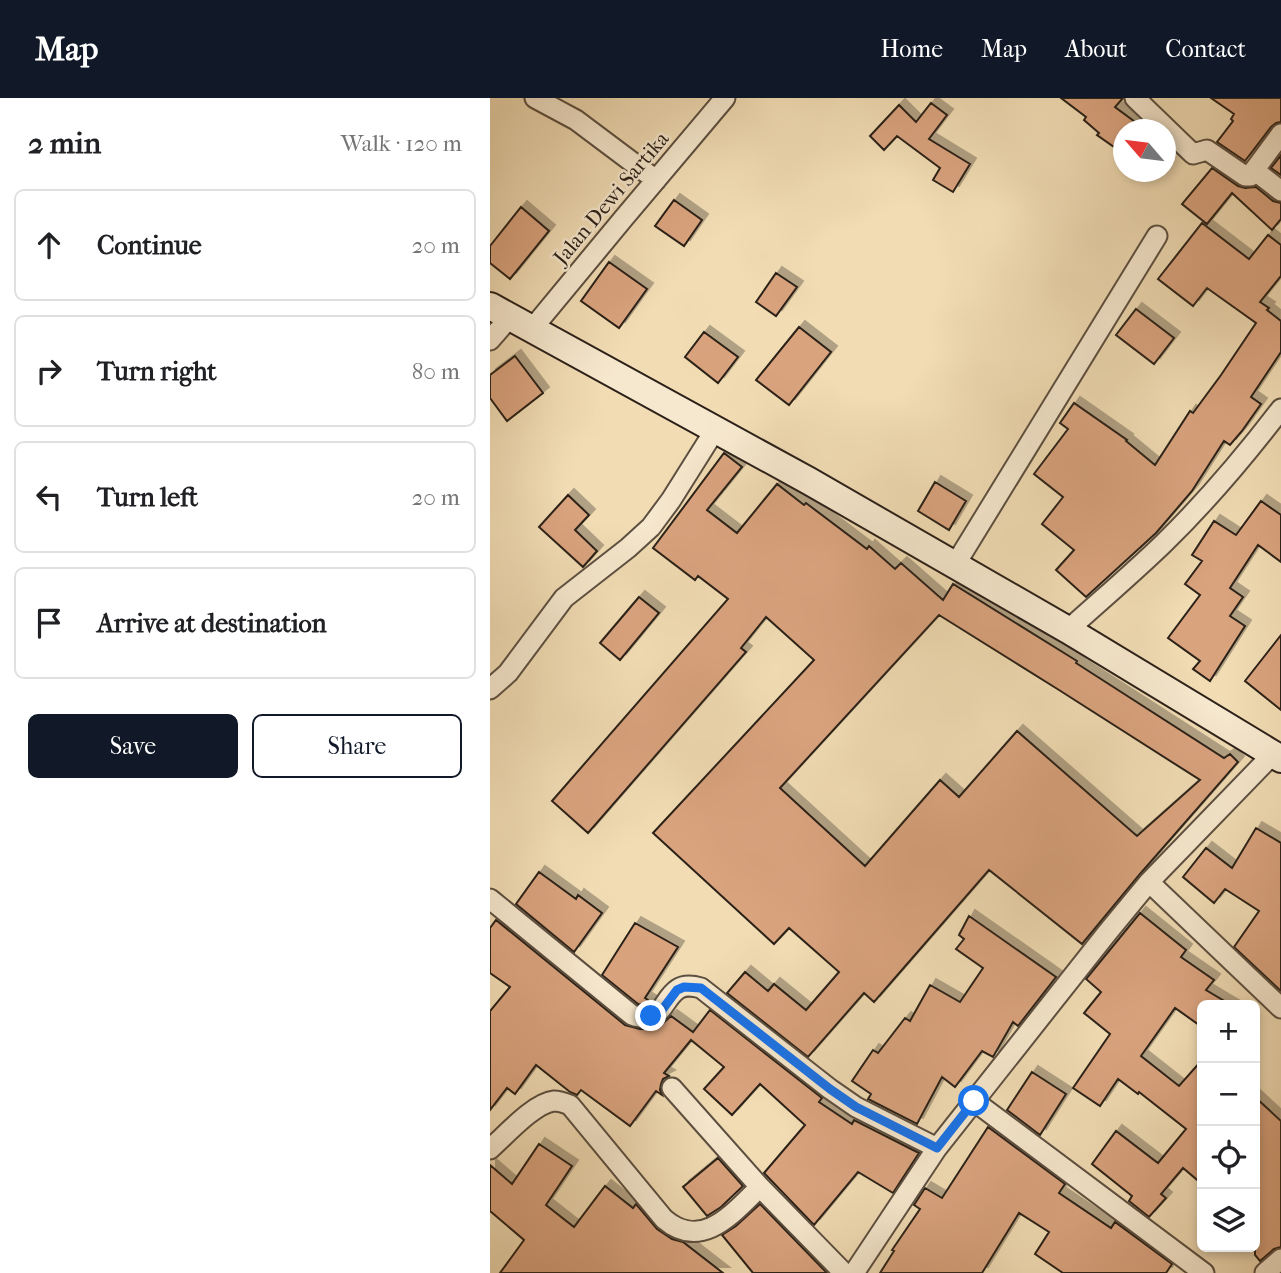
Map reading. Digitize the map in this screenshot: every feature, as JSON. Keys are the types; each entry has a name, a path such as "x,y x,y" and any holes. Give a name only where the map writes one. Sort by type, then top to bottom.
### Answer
{"main road":[{"path":"511,317 809,481 1068,630 1277,757"}],"street":[{"path":"535,98 576,120 656,180"},
{"name":"Jalan Dewi Sartika","path":"490,340 656,180 725,98"},
{"path":"1135,98 1193,154 1207,150 1245,176 1250,176 1281,134"},
{"path":"1254,170 1281,191"},
{"path":"955,565 1157,236"},
{"path":"1068,630 1164,542 1205,500 1281,409"},
{"path":"490,689 508,673 564,598 628,548 650,527 671,500 715,430"},
{"path":"854,1273 937,1148 1149,882 1277,757"},
{"path":"1149,882 1281,1008"},
{"path":"490,899 632,1014 640,1017 651,1016 662,1010 677,990 684,987 701,988 856,1107 937,1148"},
{"path":"672,1088 760,1187 844,1273"},
{"path":"490,1149 534,1110 557,1101 570,1105 664,1219 676,1227 688,1231 712,1228 727,1219 760,1187"},
{"path":"974,1101 1203,1273"},
{"path":"1265,1273 1281,1259"}],"building":[{"path":"1061,98 1123,98 1115,107 1131,119 1113,119 1113,146 1097,135 1099,133 1084,120 1086,117"},
{"path":"1211,98 1281,98 1281,122 1271,127 1245,161 1217,142 1233,121 1231,119 1234,114"},
{"path":"931,103 947,115 929,139 970,164 953,192 933,180 940,168 897,136 884,150 870,136 899,105 916,122"},
{"path":"1281,155 1281,175 1271,168"},
{"path":"1212,168 1238,186 1256,187 1273,201 1281,203 1281,219 1272,230 1232,193 1207,224 1182,204"},
{"path":"674,200 702,220 684,246 655,226"},
{"path":"521,207 549,231 510,279 490,263 490,246"},
{"path":"1202,223 1249,259 1268,235 1281,245 1281,276 1260,302 1281,321 1281,352 1251,397 1261,404 1242,431 1230,445 1224,441 1192,491 1156,533 1086,597 1056,570 1074,550 1042,524 1063,497 1034,474 1068,429 1060,423 1074,403 1127,440 1155,465 1190,411 1193,413 1256,323 1207,288 1193,306 1158,279"},
{"path":"609,262 647,289 619,328 581,301"},
{"path":"776,273 797,287 776,316 756,302"},
{"path":"1136,309 1174,338 1154,364 1116,335"},
{"path":"799,327 831,352 789,405 756,380"},
{"path":"704,332 738,357 718,383 685,357"},
{"path":"515,356 543,393 507,421 490,398 490,375"},
{"path":"724,453 742,467 707,510 737,533 777,484 867,549 869,546 895,569 901,563 943,600 953,584 1077,661 1076,663 1224,758 1230,754 1238,762 1082,944 989,870 874,1002 864,993 808,1057 727,993 745,972 768,991 774,984 806,1010 839,972 789,928 774,944 653,833 814,660 766,617 741,648 746,652 588,833 552,801 728,599 698,576 695,580 653,548","holes":["939,615 1200,780 1137,836 1017,731 959,797 940,780 865,866 780,788"]},
{"path":"935,482 966,501 949,530 918,511"},
{"path":"568,495 589,515 575,530 597,551 583,567 539,527"},
{"path":"1261,501 1281,515 1281,562 1258,545 1230,588 1243,597 1230,616 1245,626 1210,681 1193,669 1200,661 1168,638 1200,595 1185,584 1202,561 1192,555 1214,521 1236,535"},
{"path":"639,597 659,613 620,660 600,643"},
{"path":"1281,635 1281,710 1245,681"},
{"path":"1256,828 1281,843 1281,991 1234,947 1259,911 1225,889 1214,903 1183,877 1206,848 1232,868"},
{"path":"539,872 576,899 578,895 602,913 574,952 516,904"},
{"path":"1140,913 1186,950 1181,957 1214,980 1206,990 1223,1000 1197,1000 1197,1023 1175,1008 1141,1056 1179,1086 1197,1066 1197,1180 1183,1168 1161,1194 1166,1198 1149,1217 1129,1201 1132,1196 1092,1164 1116,1131 1158,1163 1186,1129 1118,1079 1100,1106 1073,1088 1110,1034 1084,1013 1101,992 1086,979"},
{"path":"969,916 1056,977 1018,1026 1013,1022 993,1057 982,1051 955,1087 942,1077 917,1124 868,1099 871,1094 852,1081 873,1050 878,1053 905,1018 910,1021 930,985 960,1002 983,968 956,949 964,939 959,935"},
{"path":"496,920 625,1025 651,1029 671,1016 693,1032 710,1010 822,1098 819,1102 852,1124 854,1120 919,1153 893,1193 858,1172 814,1225 764,1173 805,1125 760,1084 732,1115 704,1089 724,1067 691,1040 664,1073 669,1076 663,1079 661,1084 662,1095 656,1091 630,1126 581,1090 577,1095 570,1092 536,1065 515,1094 507,1088 490,1110 490,1011 510,987 490,973 490,928"},
{"path":"635,923 678,947 645,998 651,1002 647,1005 638,1004 602,975"},
{"path":"1032,1072 1066,1094 1040,1135 1007,1110"},
{"path":"1260,1102 1281,1121 1281,1247 1274,1249 1260,1261 1255,1252 1260,1252"},
{"path":"988,1127 1065,1184 1059,1193 1111,1228 1115,1222 1172,1264 1166,1273 1063,1273 1035,1254 1049,1232 1019,1213 982,1273 880,1273 920,1209 914,1205 925,1188 942,1198"},
{"path":"539,1144 572,1166 546,1205 574,1227 605,1186 633,1208 636,1204 657,1229 672,1239 683,1242 723,1273 500,1273 524,1240 490,1211 490,1165 512,1184"},
{"path":"718,1158 743,1186 707,1216 683,1187"},
{"path":"760,1204 827,1273 753,1273 722,1235"}],"route":[{"path":"651,1016 662,1010 677,990 696,986 701,988 779,1051 856,1107 937,1148 974,1101"}]}
